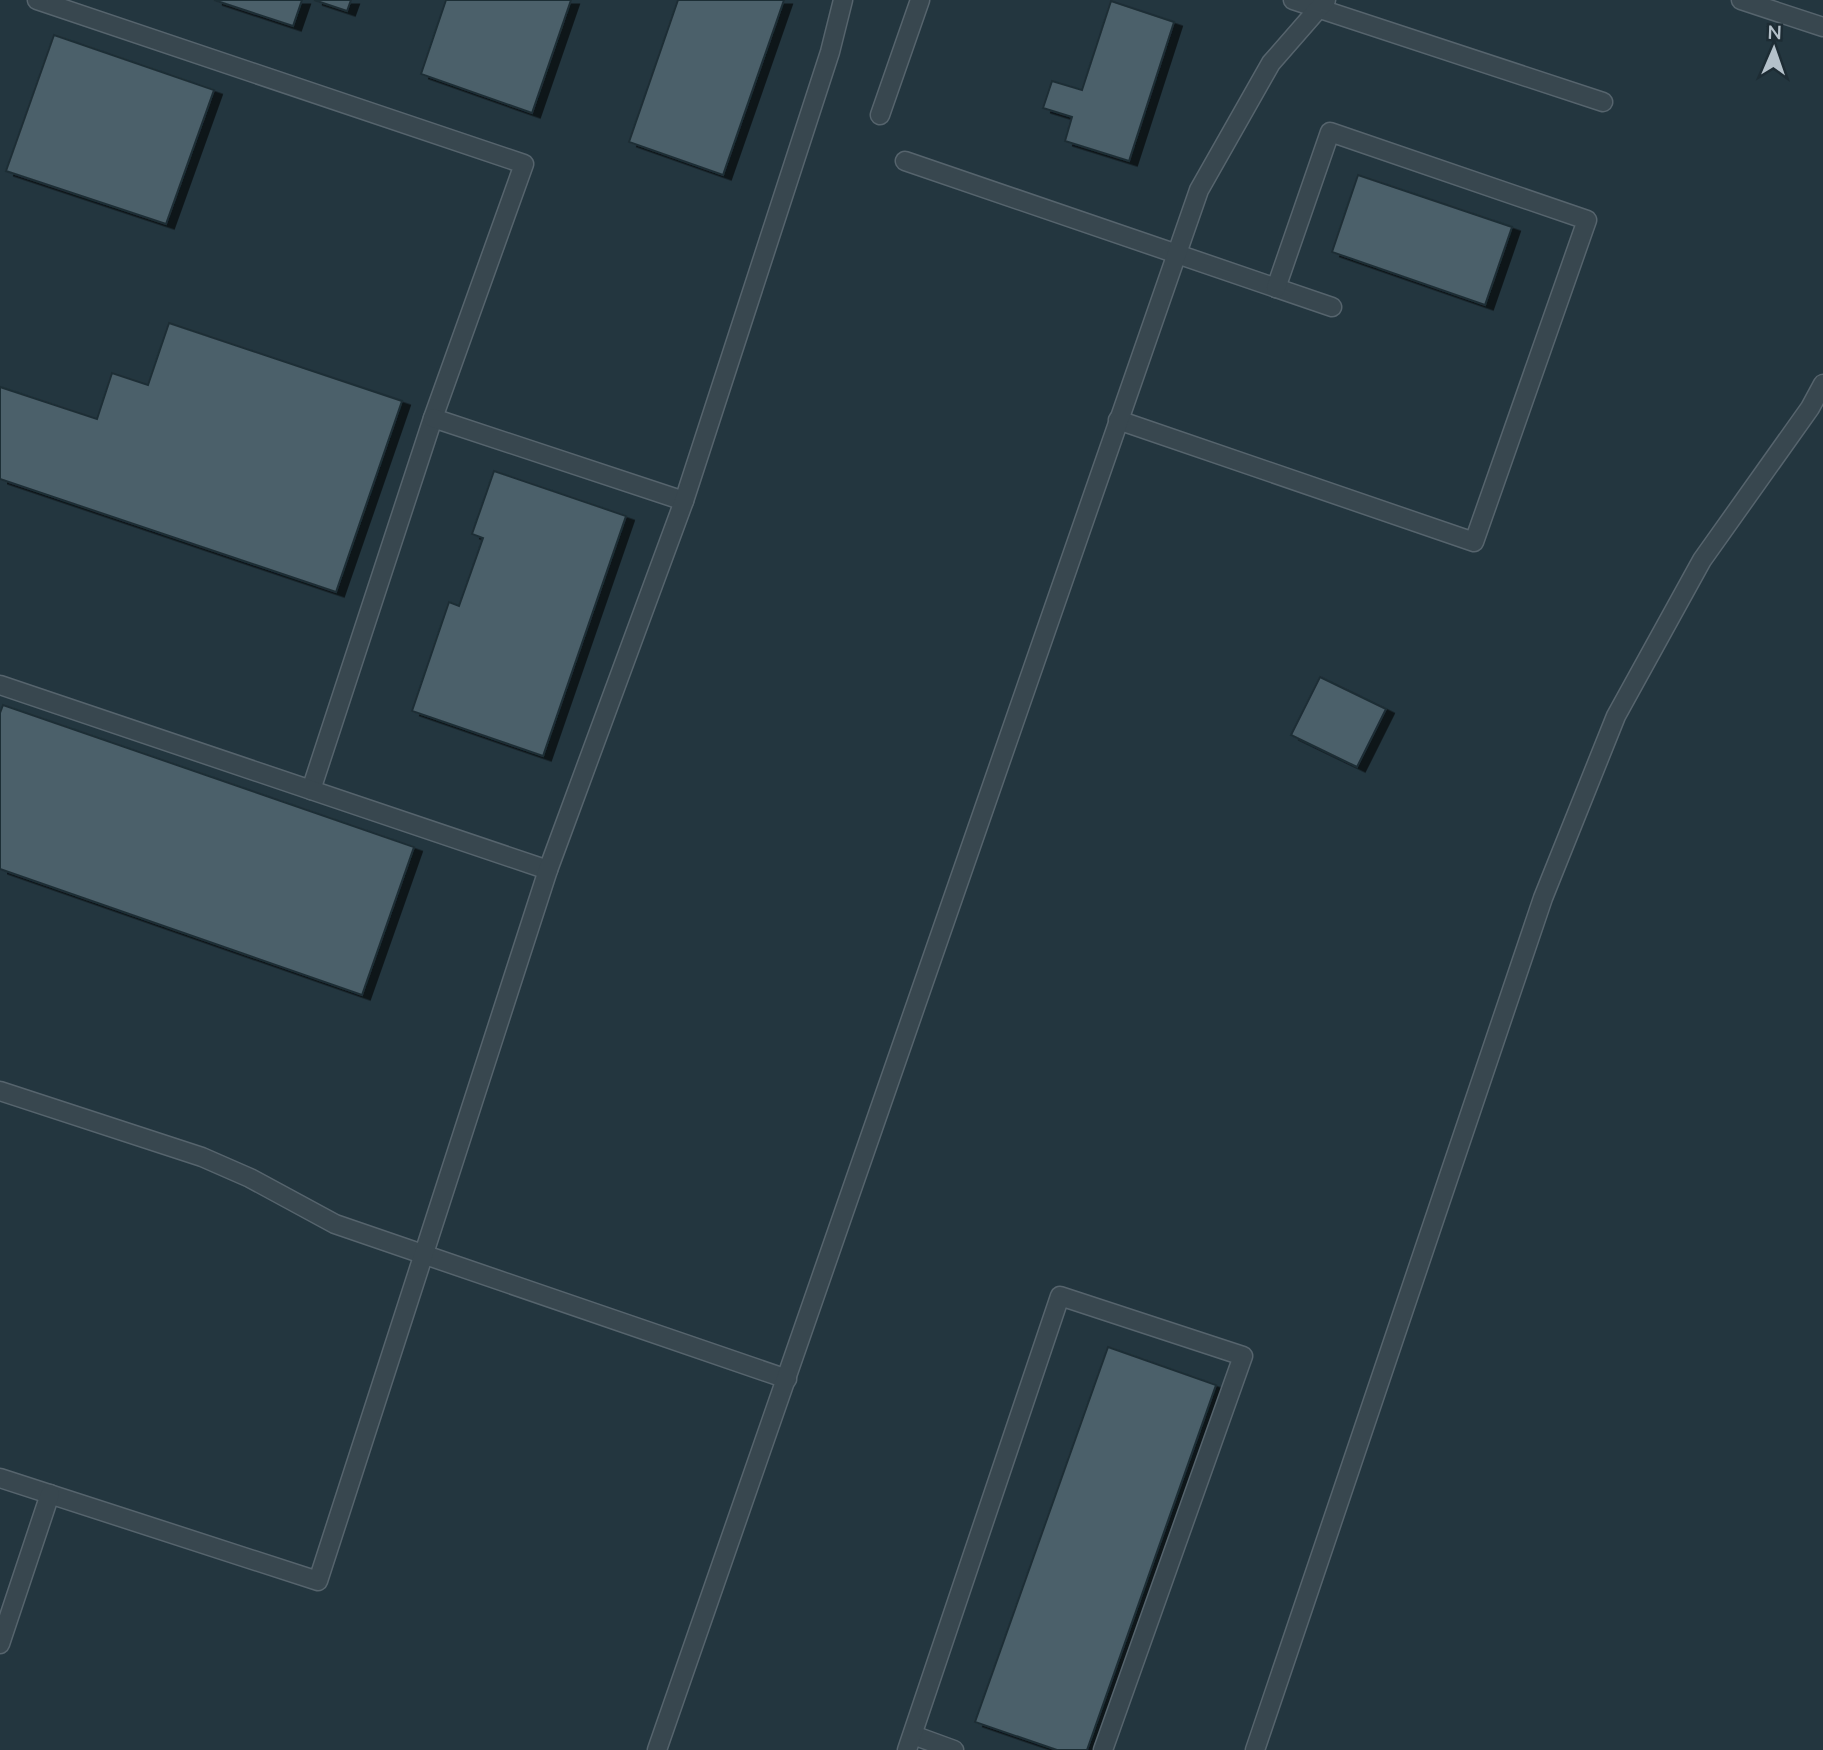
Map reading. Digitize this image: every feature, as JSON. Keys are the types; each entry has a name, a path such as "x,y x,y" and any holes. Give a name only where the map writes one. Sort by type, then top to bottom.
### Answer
{"lane":[{"path":"37,0 524,164 433,418 311,790"},
{"path":"0,1478 318,1581 548,870 684,500 830,52 843,0"},
{"path":"880,115 920,0"},
{"path":"1293,0 1322,4 1603,102"},
{"path":"1741,0 1823,27"},
{"path":"657,1750 1175,253 1199,190 1227,137 1271,63 1322,4"},
{"path":"1118,420 1474,542 1587,220 1330,131 1276,288"},
{"path":"905,161 1332,307"},
{"path":"1255,1750 1543,898 1616,716 1702,560 1810,408 1823,384"},
{"path":"433,418 684,500"},
{"path":"0,685 548,870"},
{"path":"0,1091 202,1157 250,1178 335,1224 787,1379"},
{"path":"954,1750 910,1742 1060,1296 1243,1356 1104,1750"},
{"path":"0,1644 50,1494"}],"building":[{"path":"214,0 302,0 293,26"},
{"path":"314,0 351,0 347,11"},
{"path":"446,0 571,0 532,113 421,74"},
{"path":"678,0 784,0 723,175 629,142"},
{"path":"1111,1 1174,22 1129,161 1065,141 1072,117 1043,108 1052,81 1082,90"},
{"path":"54,35 214,90 166,224 6,171"},
{"path":"1358,175 1512,227 1485,305 1332,252"},
{"path":"169,323 402,401 336,592 0,479 0,387 97,419 112,373 148,385"},
{"path":"494,471 626,516 543,756 412,711 449,602 459,606 483,538 472,534"},
{"path":"1320,677 1386,709 1357,767 1291,735"},
{"path":"3,705 414,847 362,995 0,869 0,713"},
{"path":"1108,1347 1216,1385 1087,1750 1057,1750 975,1722"}]}
